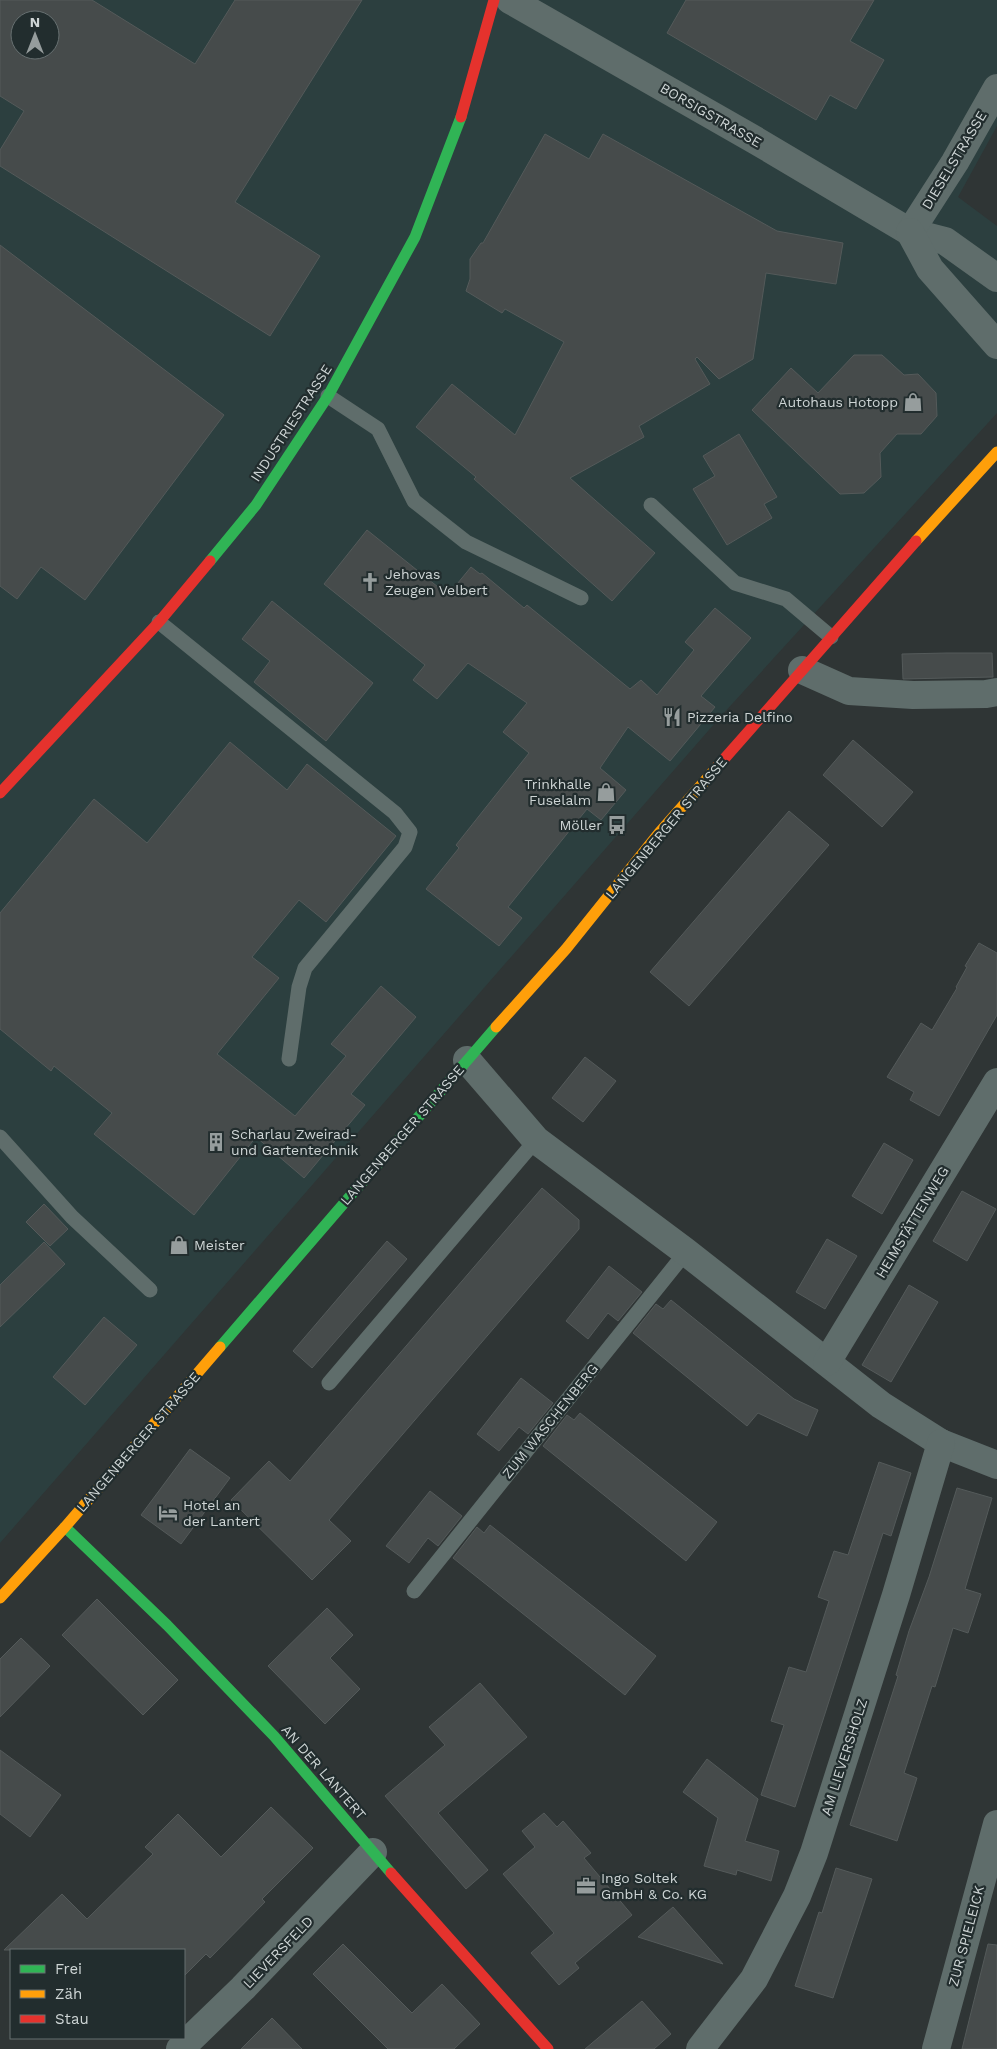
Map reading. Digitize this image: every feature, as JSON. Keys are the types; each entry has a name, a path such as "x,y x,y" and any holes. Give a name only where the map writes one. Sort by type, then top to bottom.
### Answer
{"street":[{"name":"INDUSTRIESTRASSE","path":"0,793 159,622 256,505 328,396 415,237 454,139 494,0"},
{"name":"BORSIGSTRASSE","path":"510,0 756,140 910,232 944,241 997,278"},
{"name":"DIESELSTRASSE","path":"910,232 955,162 997,88"},
{"path":"910,232 930,269 997,345"},
{"name":"LANGENBERGER STRASSE","path":"0,1598 65,1527 467,1060 566,949 659,833 831,636 997,452"},
{"path":"802,670 849,691 913,694 986,694 997,692"},
{"path":"467,1060 536,1140 686,1252 881,1405 941,1443 997,1465"},
{"name":"HEIMSTÄTTENWEG","path":"828,1362 997,1082"},
{"name":"AM LIEVERSHOLZ","path":"700,2049 754,1979 797,1896 814,1853 896,1595 941,1443"},
{"name":"AN DER LANTERT","path":"65,1527 167,1625 274,1736 373,1852 548,2049"},
{"name":"ZUR SPIELEICK","path":"936,2049 997,1824"},
{"name":"LIEVERSFELD","path":"180,2049 243,1988 373,1852"}],"lane":[{"path":"328,396 378,429 414,501 466,542 581,598"},
{"path":"651,505 735,583 786,599 831,636"},
{"path":"159,622 395,813 410,832 406,847 305,968 299,987 289,1059"},
{"path":"0,1137 72,1217 150,1290"},
{"path":"329,1383 536,1140"},
{"name":"ZUM WASCHENBERG","path":"414,1591 686,1252"}],"shaded area":[{"path":"0,0 997,0 997,126 958,197 997,226 997,413 722,715 0,1543"}],"building":[{"path":"0,0 92,0 195,64 235,0 362,0 235,202 320,256 270,336 0,166 0,150 24,111 0,96"},
{"path":"686,0 874,0 850,41 884,60 856,109 830,95 816,120 667,33"},
{"path":"545,134 589,159 603,134 777,231 843,243 836,284 766,273 753,359 719,379 697,357 695,359 710,384 639,426 644,437 570,478 655,553 612,601 474,479 476,477 416,427 452,384 515,435 564,342 505,309 502,313 466,291 470,279 470,259 481,243 483,243"},
{"path":"0,245 224,415 85,600 41,567 17,599 0,586"},
{"path":"854,355 882,355 904,375 918,374 936,393 937,416 921,434 897,434 880,453 881,477 864,493 840,494 752,410 791,368 818,393"},
{"path":"739,434 777,497 764,504 772,518 727,545 693,489 715,476 703,456"},
{"path":"367,530 448,595 471,567 480,574 482,573 524,608 527,605 630,689 641,680 657,695 694,650 685,642 715,608 751,638 701,696 715,707 670,761 628,727 600,768 626,790 601,820 587,809 508,907 522,918 499,946 426,889 459,848 456,845 529,753 503,732 527,703 468,663 437,699 413,680 425,665 324,584"},
{"path":"272,601 373,683 326,741 254,682 270,661 242,639"},
{"path":"992,653 993,677 903,679 902,654"},
{"path":"853,740 913,792 882,827 823,775"},
{"path":"230,742 287,790 307,764 396,836 326,922 299,900 252,957 279,978 217,1054 295,1116 346,1056 331,1044 381,986 416,1017 351,1094 365,1105 304,1178 256,1137 194,1215 94,1134 112,1113 54,1066 51,1071 0,1029 0,913 94,799 147,843"},
{"path":"789,811 829,845 689,1006 650,972"},
{"path":"979,943 997,953 997,1015 939,1116 910,1100 914,1092 887,1077 921,1023 932,1030 957,988 967,967 965,966"},
{"path":"585,1057 616,1081 583,1122 552,1098"},
{"path":"884,1143 913,1160 882,1214 852,1196"},
{"path":"542,1188 579,1220 579,1229 329,1520 351,1541 312,1580 231,1500 269,1461 290,1481"},
{"path":"962,1191 996,1209 967,1261 933,1241"},
{"path":"44,1204 68,1229 50,1246 26,1222"},
{"path":"827,1239 857,1256 825,1309 796,1292"},
{"path":"387,1241 407,1259 312,1368 293,1351"},
{"path":"44,1242 65,1264 0,1327 0,1285"},
{"path":"609,1266 642,1292 618,1321 608,1313 588,1339 566,1321"},
{"path":"909,1285 938,1302 891,1382 862,1365"},
{"path":"671,1300 794,1399 818,1410 807,1436 758,1413 747,1426 633,1333 656,1304 663,1309"},
{"path":"104,1317 137,1345 85,1405 53,1377"},
{"path":"521,1378 553,1403 528,1434 519,1427 499,1451 477,1434"},
{"path":"580,1413 717,1522 686,1561 543,1446 567,1415 574,1420"},
{"path":"190,1449 230,1478 181,1544 141,1515"},
{"path":"879,1462 911,1473 891,1536 883,1533 795,1807 761,1795 784,1725 771,1721 789,1667 806,1672 829,1601 818,1597 834,1551 848,1555"},
{"path":"957,1488 992,1498 965,1589 981,1594 968,1633 953,1628 935,1687 932,1686 904,1773 917,1778 897,1841 850,1825 898,1676 896,1675 909,1631 929,1577"},
{"path":"430,1491 462,1516 438,1546 428,1538 409,1563 386,1546"},
{"path":"490,1525 656,1656 625,1695 453,1558 477,1527 484,1533"},
{"path":"97,1599 178,1680 143,1715 62,1635"},
{"path":"327,1608 353,1635 330,1658 360,1689 325,1724 268,1666"},
{"path":"21,1638 50,1666 0,1717 0,1659"},
{"path":"480,1683 527,1737 438,1813 488,1870 466,1889 385,1796 445,1745 429,1727"},
{"path":"0,1750 61,1795 30,1837 0,1814"},
{"path":"707,1759 758,1799 745,1841 779,1851 771,1881 737,1870 736,1875 704,1866 718,1818 683,1792"},
{"path":"271,1807 313,1848 262,1899 265,1902 210,1958 206,1954 185,1975 185,1949 4,1950 62,1894 87,1919 153,1854 145,1847 178,1814 221,1857"},
{"path":"544,1813 557,1827 563,1821 591,1853 584,1858 632,1915 575,1963 579,1968 559,1985 531,1953 554,1933 503,1874 535,1847 522,1831"},
{"path":"836,1868 872,1879 833,1998 795,1986 819,1912 822,1913"},
{"path":"673,1907 723,1964 638,1937"},
{"path":"343,1944 412,2013 442,1984 480,2024 454,2049 388,2049 313,1974"},
{"path":"988,1944 997,1945 997,2049 962,2049"},
{"path":"642,2001 671,2034 654,2049 585,2049"},
{"path":"272,2018 302,2049 241,2049"}],"traffic: fast":[{"path":"210,561 256,505 328,396 415,237 461,117"},
{"path":"220,1347 496,1027"},
{"path":"65,1527 167,1625 274,1736 391,1873"}],"traffic: slow":[{"path":"916,541 997,452"},
{"path":"496,1027 566,949 659,833 718,766"},
{"path":"0,1598 65,1527 220,1347"}],"traffic: jam":[{"path":"461,117 494,0"},
{"path":"718,766 916,541"},
{"path":"0,793 159,622 210,561"},
{"path":"391,1873 548,2049"}],"place":[{"name":"Autohaus Hotopp","path":"913,402"},
{"name":"Jehovas Zeugen Velbert","path":"370,582"},
{"name":"Pizzeria Delfino","path":"672,717"},
{"name":"Trinkhalle Fuselalm","path":"606,792"},
{"name":"Möller","path":"617,825"},
{"name":"Scharlau Zweirad- und Gartentechnik","path":"216,1142"},
{"name":"Meister","path":"179,1245"},
{"name":"Hotel an der Lantert","path":"168,1513"},
{"name":"Ingo Soltek GmbH & Co. KG","path":"586,1886"}]}
